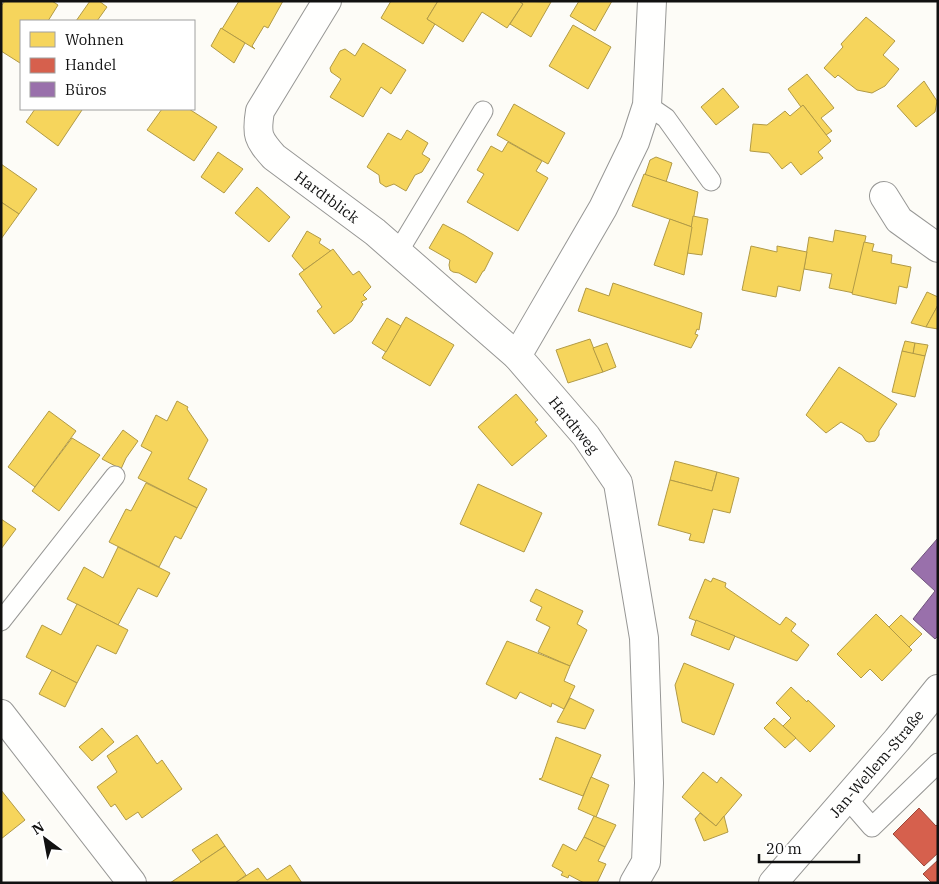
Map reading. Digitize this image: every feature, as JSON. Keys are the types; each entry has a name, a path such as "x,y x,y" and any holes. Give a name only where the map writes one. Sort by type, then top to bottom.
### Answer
{"street":[{"name":"Hardtblick","path":"327,1 260,111 257,128 262,142 274,157 375,232 516,356"},
{"path":"516,356 603,208 635,142 647,105 652,1"},
{"path":"884,196 899,220 938,248"},
{"name":"Hardtweg","path":"516,356 586,436 618,483 644,638 649,783 646,862 634,883"},
{"name":"Jan-Wellem-Straße","path":"772,883 897,740 938,689"},
{"path":"1,714 132,883"}],"lane":[{"path":"647,105 666,118 711,181"},
{"path":"398,252 483,111"},
{"path":"1,621 115,476"},
{"path":"846,797 872,827 938,763"}],"building: Wohnen":[{"path":"5,1 52,1 58,5 49,20 20,20 20,63 1,51 1,6"},
{"path":"90,1 99,1 107,7 98,20 77,20"},
{"path":"239,1 283,1 268,28 264,26 252,46 255,49 222,29"},
{"path":"391,1 438,1 427,19 435,24 423,44 381,18"},
{"path":"438,1 519,1 523,4 507,28 482,12 463,42 427,19"},
{"path":"519,1 551,2 531,37 510,24 523,4"},
{"path":"579,1 612,1 595,31 570,16"},
{"path":"866,17 895,41 883,55 899,69 885,86 872,93 857,90 838,75 835,78 824,68 843,47 841,44"},
{"path":"573,25 611,47 588,89 549,66"},
{"path":"221,28 245,43 234,63 211,46"},
{"path":"363,43 406,70 391,94 381,87 363,117 330,97 341,79 331,72 330,68 340,51 345,49 355,56"},
{"path":"807,74 834,108 821,118 832,131 826,135 788,89"},
{"path":"924,81 937,101 935,112 916,127 897,106"},
{"path":"723,88 739,107 716,125 701,107"},
{"path":"514,104 565,133 548,164 497,135"},
{"path":"803,105 831,141 818,152 823,158 801,175 791,162 782,169 769,153 750,151 753,124 767,125 785,111 790,116"},
{"path":"34,110 82,110 58,146 26,122"},
{"path":"161,110 191,110 217,127 194,161 147,130"},
{"path":"407,130 428,143 422,154 430,159 422,172 415,175 406,191 394,184 386,187 380,183 379,175 367,167 388,133 401,140"},
{"path":"508,142 542,161 536,171 548,178 518,231 467,202 484,174 477,170 491,146 502,152"},
{"path":"218,152 243,169 224,193 201,177"},
{"path":"656,157 672,163 666,182 645,175 650,160"},
{"path":"1,164 37,189 19,214 1,202"},
{"path":"644,174 698,192 692,227 632,206"},
{"path":"257,187 290,217 269,242 235,213"},
{"path":"1,202 19,214 1,239"},
{"path":"693,216 708,219 702,255 687,253"},
{"path":"670,219 692,227 684,275 654,265"},
{"path":"443,224 493,253 476,283 450,270 450,260 429,248"},
{"path":"835,230 866,236 854,293 829,288 832,274 804,269 809,237 833,242"},
{"path":"307,231 321,239 319,243 331,251 304,270 292,256"},
{"path":"864,242 874,244 872,251 892,255 891,263 911,267 907,288 899,286 896,304 852,294"},
{"path":"751,246 777,252 777,246 807,252 800,291 778,286 776,297 742,290"},
{"path":"333,249 353,275 359,271 371,287 363,295 367,299 361,302 363,304 352,321 334,334 317,311 322,307 299,274"},
{"path":"613,283 702,313 699,330 697,329 695,334 698,335 691,348 578,311 586,288 609,296"},
{"path":"927,292 938,297 938,305 926,327 911,323"},
{"path":"938,305 938,329 926,327"},
{"path":"406,317 454,345 430,386 382,358"},
{"path":"387,318 401,326 386,352 372,343"},
{"path":"590,339 603,372 568,383 556,350"},
{"path":"905,341 915,343 913,354 902,351"},
{"path":"607,343 616,367 603,372 593,348"},
{"path":"915,343 928,345 925,356 913,354"},
{"path":"902,351 925,356 915,397 892,392"},
{"path":"839,367 897,404 879,431 875,441 866,441 862,435 841,422 826,433 806,415"},
{"path":"516,394 538,420 535,422 547,436 512,466 478,427"},
{"path":"177,401 188,407 187,409 208,440 188,479 207,489 197,508 138,478 152,452 141,446 156,415 167,421"},
{"path":"49,411 76,431 35,487 8,467"},
{"path":"123,430 138,441 121,469 102,459"},
{"path":"72,438 100,455 59,511 32,491"},
{"path":"675,461 717,472 712,491 670,480"},
{"path":"717,472 739,478 730,513 713,509 704,543 689,540 691,534 658,525 670,480 712,491"},
{"path":"146,483 197,508 181,539 175,536 159,567 109,542 126,509 131,511"},
{"path":"478,484 542,513 524,552 460,524"},
{"path":"1,519 16,529 1,549"},
{"path":"118,547 170,573 157,597 138,588 118,625 67,599 84,567 103,578"},
{"path":"713,578 726,583 725,587 780,625 786,617 796,624 791,631 809,645 797,661 689,618 705,579 711,582"},
{"path":"536,589 583,611 577,624 587,630 570,666 538,652 550,627 536,620 542,607 530,601"},
{"path":"77,604 128,630 116,654 97,645 77,683 26,657 42,625 61,635"},
{"path":"876,614 912,650 882,681 870,669 861,678 837,654"},
{"path":"901,615 922,634 909,647 889,627"},
{"path":"696,620 735,636 729,650 691,635"},
{"path":"507,641 570,666 564,681 575,686 564,709 552,703 551,707 520,692 516,699 486,684"},
{"path":"684,663 734,684 714,735 682,722 675,685"},
{"path":"52,670 77,683 65,707 39,694"},
{"path":"791,687 807,702 808,700 835,726 810,752 783,726 791,718 776,703"},
{"path":"570,698 594,710 585,729 557,722"},
{"path":"774,718 796,738 785,748 764,728"},
{"path":"102,728 114,742 92,761 79,747"},
{"path":"137,735 157,764 162,760 182,789 142,818 138,812 126,820 115,804 111,807 97,787 117,772 107,756"},
{"path":"556,737 601,755 583,796 539,779 542,778"},
{"path":"703,772 717,783 721,777 742,795 716,826 682,797"},
{"path":"591,777 609,785 596,817 578,809"},
{"path":"1,790 25,820 1,839"},
{"path":"700,813 716,826 724,816 728,832 704,841 695,819"},
{"path":"594,816 616,825 605,847 584,837"},
{"path":"217,834 225,846 201,862 192,850"},
{"path":"584,837 605,847 598,861 606,864 597,883 584,883 569,875 568,878 561,875 563,872 552,866 563,844 576,851"},
{"path":"225,846 246,875 235,883 170,883"},
{"path":"290,865 302,883 235,883 258,868 267,880"}],"building: Handel":[{"path":"919,808 936,826 938,824 938,853 924,866 893,834"},
{"path":"938,860 938,883 932,883 923,874"}],"building: Büros":[{"path":"938,538 938,636 935,639 913,619 935,591 911,569"}]}
